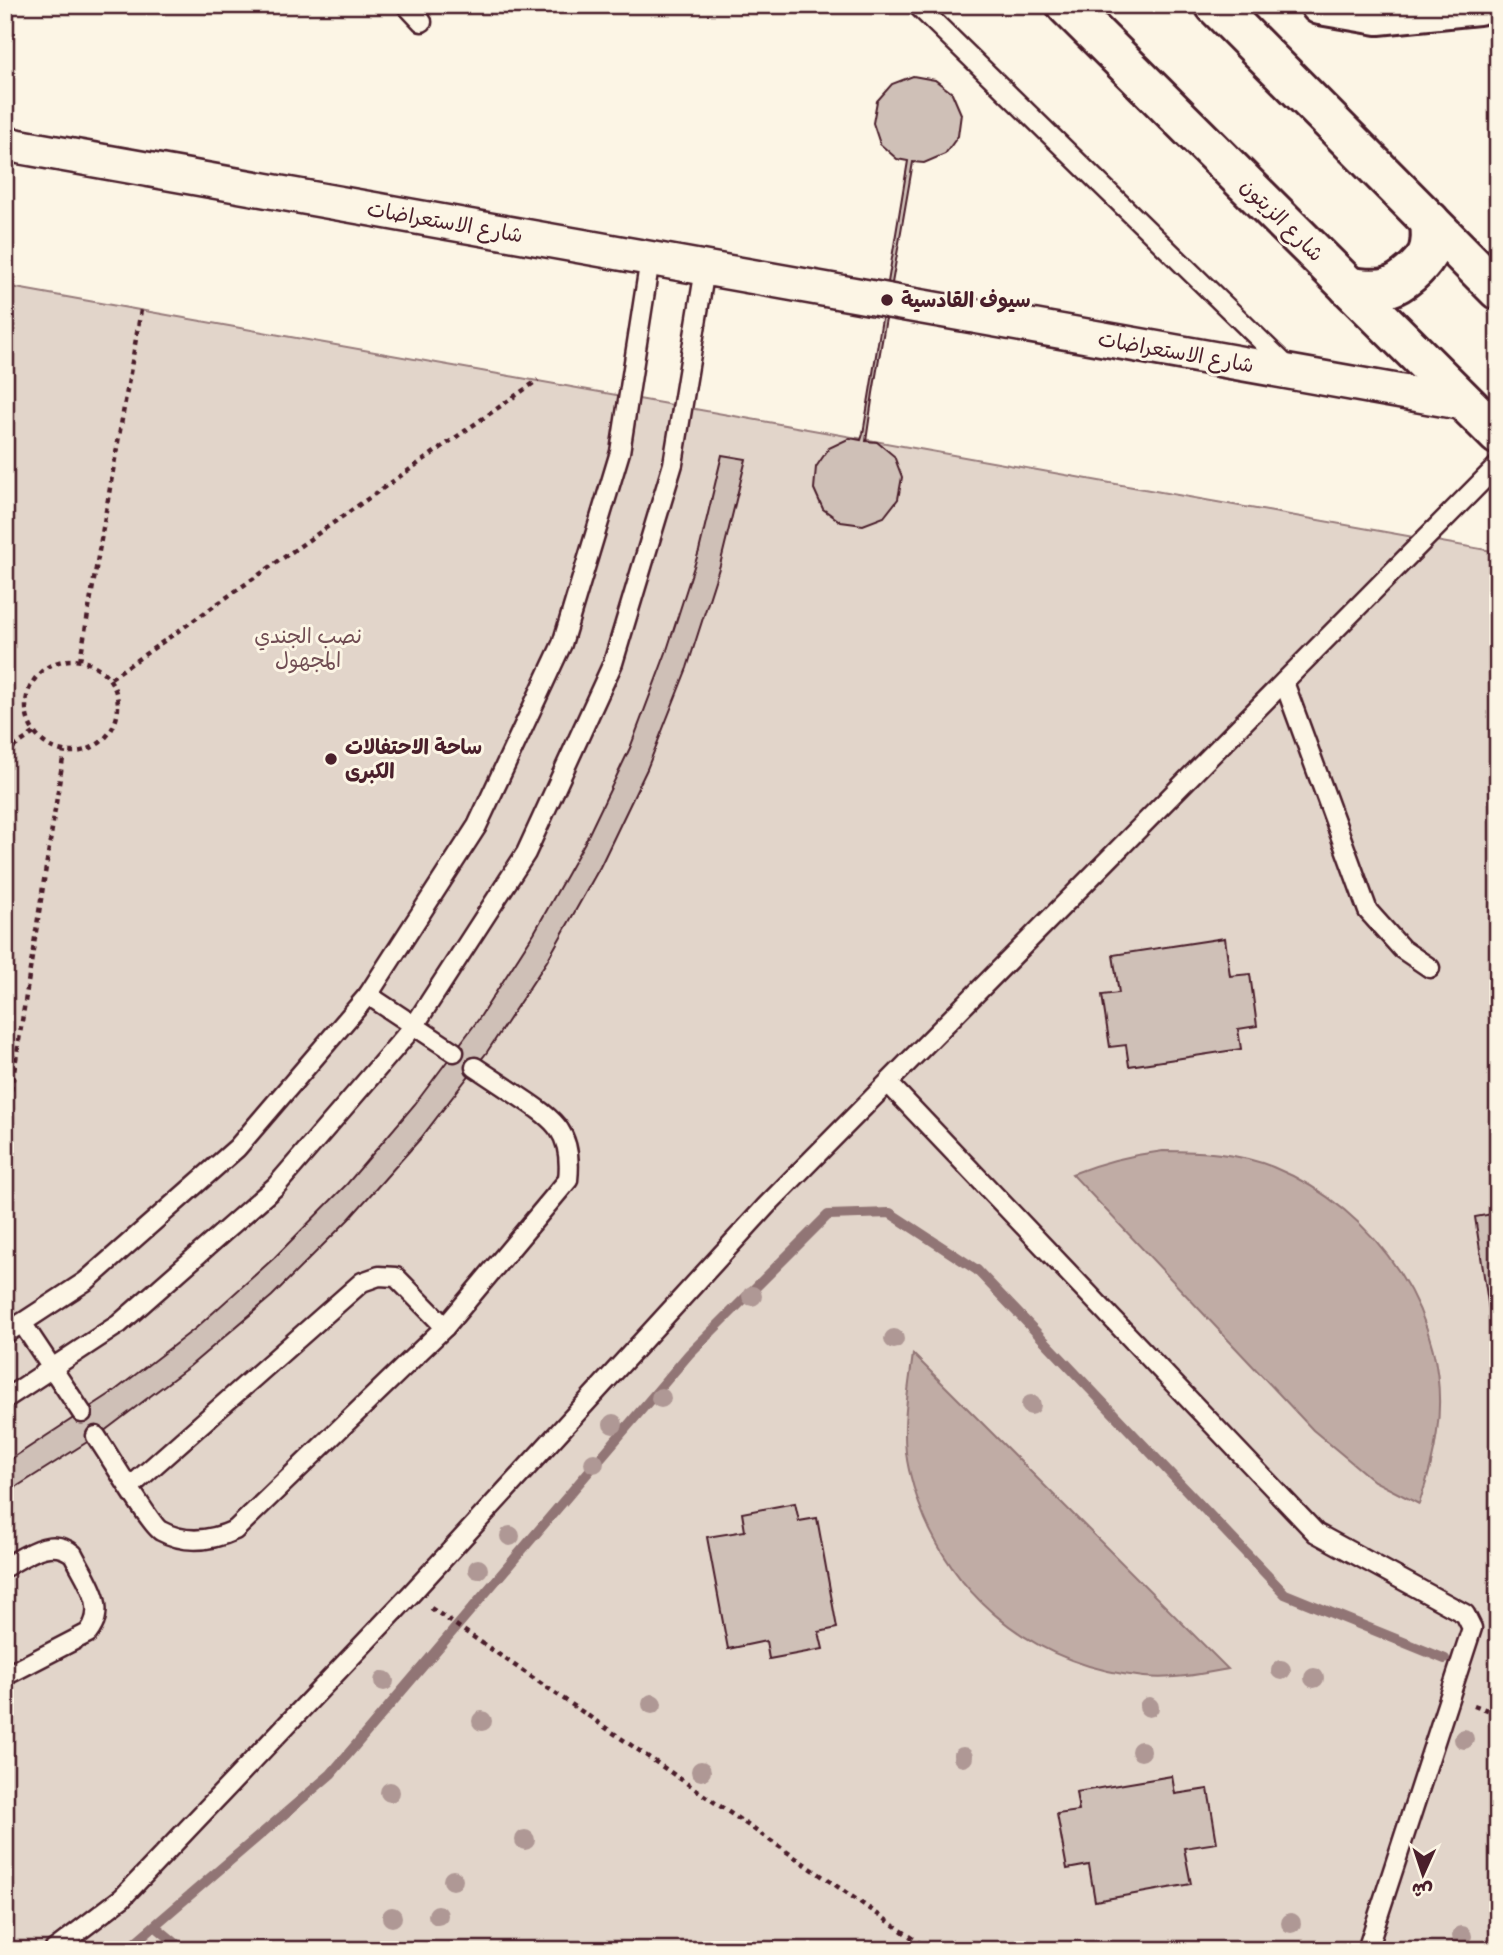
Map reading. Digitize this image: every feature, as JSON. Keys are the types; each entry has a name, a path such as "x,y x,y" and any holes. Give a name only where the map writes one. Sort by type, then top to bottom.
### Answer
{"main road":[{"name":"شارع الزيتون","path":"1066,5 1498,435"},
{"path":"1215,5 1498,290"},
{"path":"1320,5 1378,15 1478,5"},
{"path":"1349,287 1376,289 1389,287 1404,279 1426,256 1431,240 1430,222"}],"street":[{"name":"شارع الاستعراضات","path":"5,144 1464,403"}],"lane":[{"path":"406,5 422,22"},
{"path":"917,5 1293,372"},
{"path":"5,1334 86,1281 237,1148 368,995 477,826 562,644 620,452 650,259"},
{"path":"5,1399 119,1324 276,1186 414,1026 526,853 613,663 673,464 705,268"},
{"path":"54,1950 122,1898 411,1594 767,1205 1498,466"},
{"path":"1284,682 1368,911 1402,949 1430,968"},
{"path":"368,995 454,1052"},
{"path":"96,1436 159,1530 188,1541 217,1538 235,1530 445,1327 568,1180 570,1164 563,1136 551,1118 475,1067"},
{"path":"888,1083 1316,1533 1465,1614 1472,1628 1367,1950"},
{"path":"130,1487 362,1282 379,1276 396,1277 445,1327"},
{"path":"22,1323 82,1413"},
{"path":"5,1567 44,1546 67,1549 73,1554 95,1597 99,1611 88,1633 5,1676"}],"path":[{"path":"80,660 141,310"},
{"path":"111,678 538,380"},
{"path":"80,660 97,666 111,678 119,705 112,731 91,748 64,752 47,746 34,733 25,706 32,681 53,663 80,660"},
{"path":"5,753 34,733"},
{"path":"5,1130 64,752"},
{"path":"411,1594 930,1950"}],"green space":[{"name":"نصب الجندي المجهول","path":"5,286 1498,552 1497,1950 5,1950"}],"shaded area":[{"path":"1163,1151 1205,1152 1246,1159 1273,1167 1310,1186 1344,1210 1374,1239 1400,1273 1419,1309 1433,1348 1439,1390 1436,1441 1419,1504 1374,1481 1313,1430 1072,1174 1117,1160"},
{"path":"913,1354 1228,1669 1165,1678 1101,1669 1061,1656 1025,1637 992,1612 964,1583 941,1550 922,1512 909,1470 905,1427"}],"building":[{"name":"سيوف القادسية","path":"913,76 935,80 952,93 961,114 958,136 945,154 924,163 913,162 866,441 877,442 894,456 902,477 898,499 884,517 863,525 841,522 823,509 814,489 816,467 829,448 850,438 861,440 863,434 908,161 897,159 880,144 873,123 877,101 892,84"},
{"path":"722,455 746,459 720,565 687,668 647,769 600,867 547,961 487,1052 421,1138 349,1219 272,1296 190,1366 103,1432 5,1494 5,1463 113,1392 196,1328 274,1258 347,1184 415,1104 478,1020 534,933 585,842 630,748 667,650 699,551"},
{"path":"1225,938 1230,976 1250,974 1257,1026 1238,1029 1241,1049 1129,1066 1126,1045 1110,1047 1102,995 1119,993 1113,955"},
{"path":"1498,1213 1498,1321 1491,1322 1475,1217"},
{"path":"795,1503 799,1521 817,1518 837,1628 819,1632 823,1649 769,1659 766,1641 728,1649 707,1537 745,1531 742,1513"},
{"path":"1172,1776 1175,1794 1208,1789 1217,1843 1184,1848 1191,1884 1095,1901 1089,1865 1067,1869 1057,1814 1079,1811 1076,1792"}],"waterway":[{"path":"126,1950 331,1774 689,1354 828,1215 890,1213 977,1270 1285,1594 1445,1659"},
{"path":"155,1926 184,1950"}],"place":[{"name":"سيوف القادسية","path":"887,300"},
{"name":"ساحة الاحتفالات الكبرى","path":"331,759"}]}
